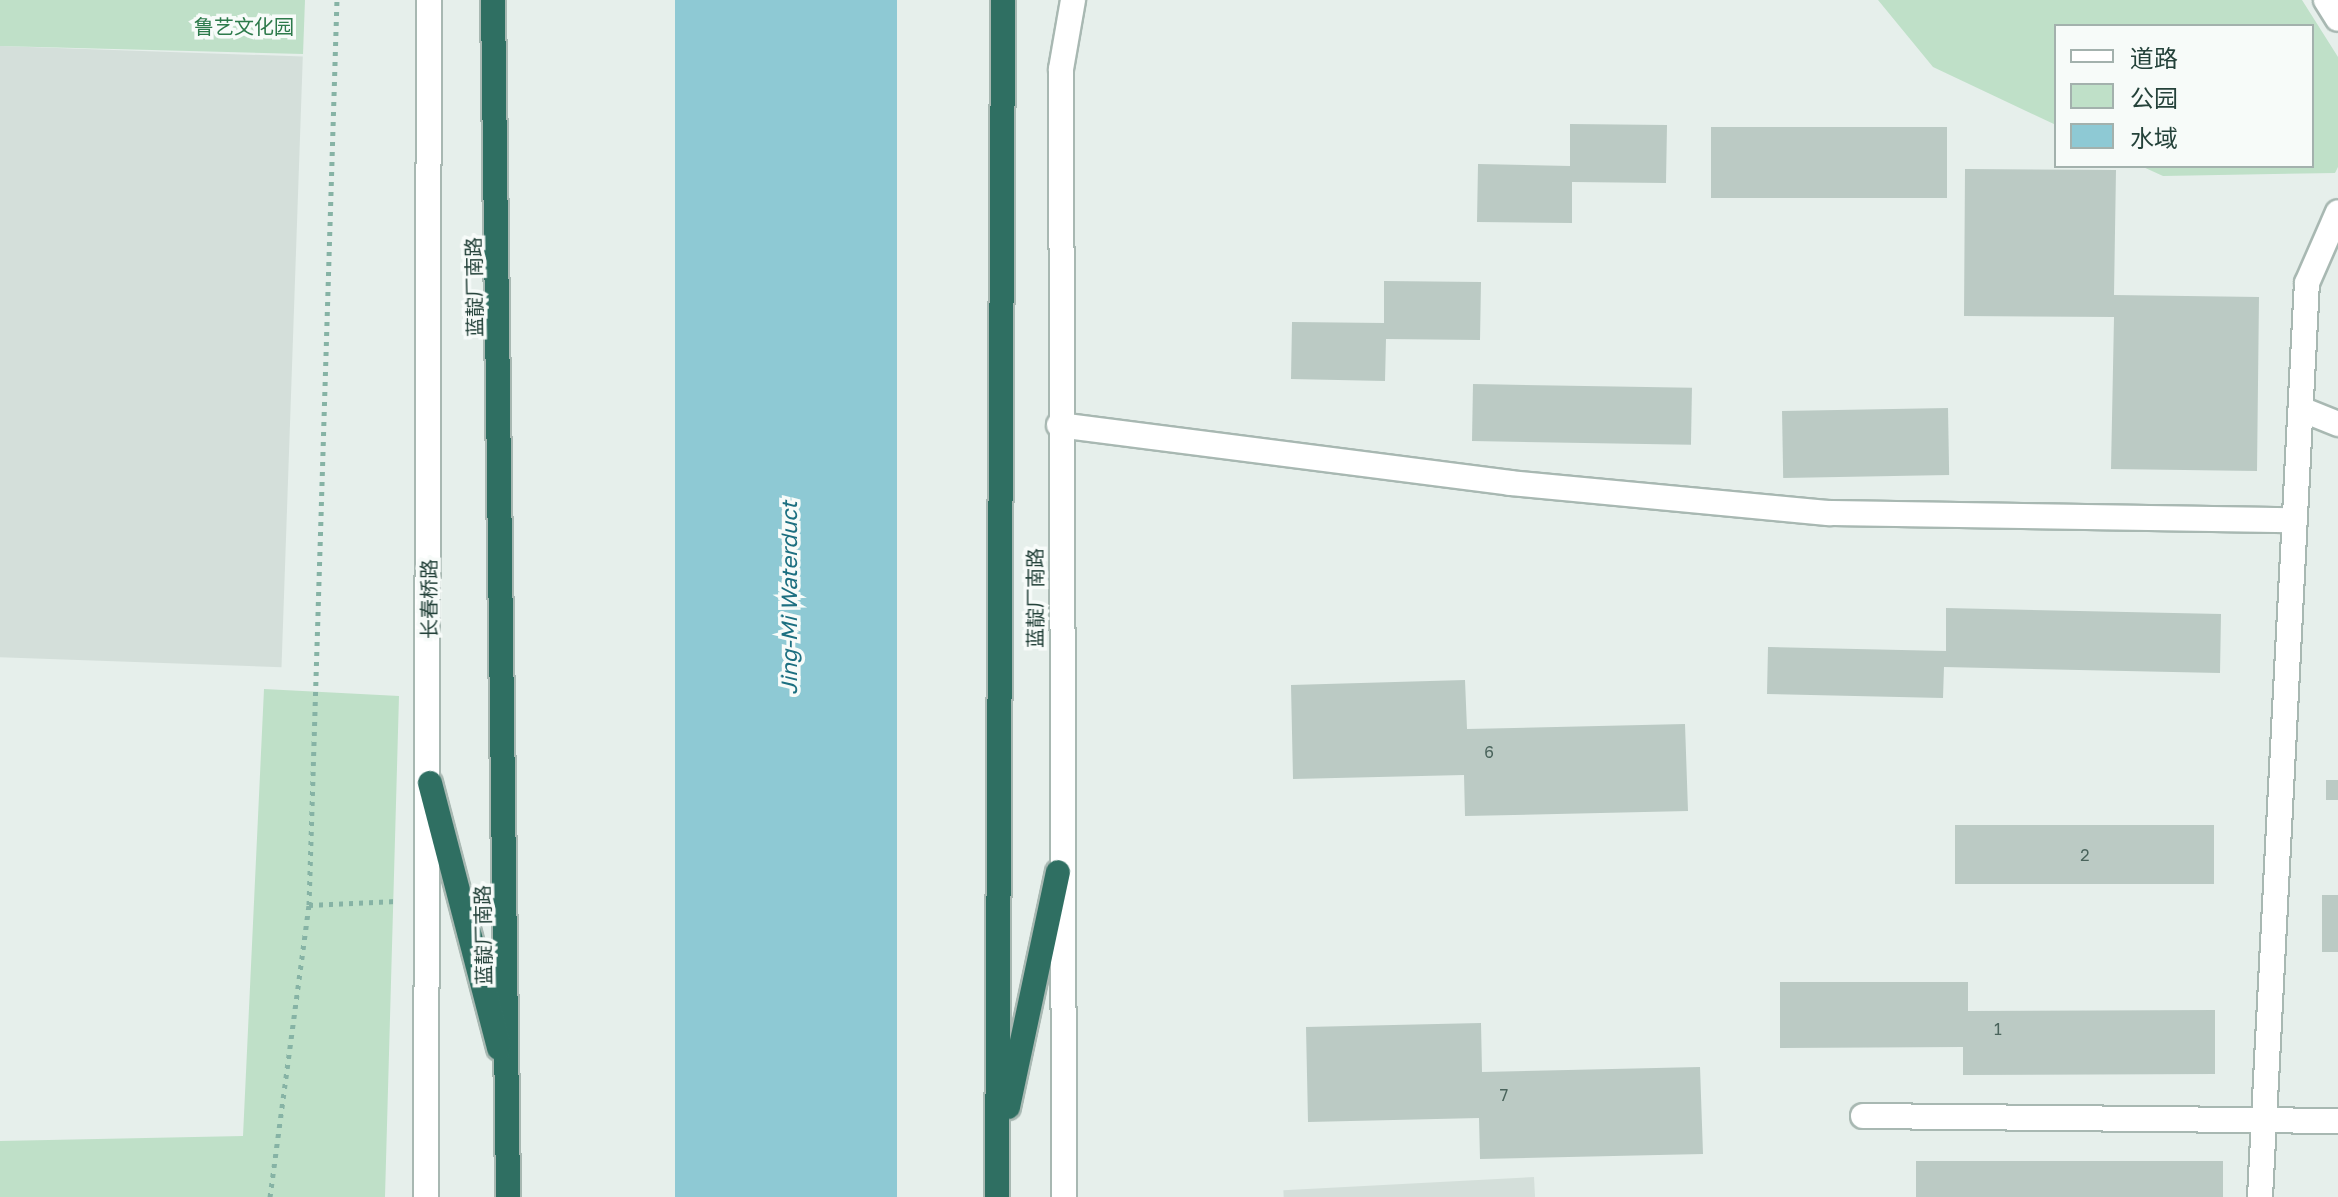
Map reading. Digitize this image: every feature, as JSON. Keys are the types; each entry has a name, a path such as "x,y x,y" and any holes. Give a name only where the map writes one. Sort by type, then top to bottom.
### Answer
{"highway":[{"name":"蓝靛厂南路","path":"493,0 508,1197"},
{"name":"蓝靛厂南路","path":"997,1197 1003,0"},
{"path":"430,783 509,1086"},
{"path":"997,1157 1058,872"}],"street":[{"name":"长春桥路","path":"426,1197 430,783 429,0"},
{"name":"蓝靛厂南路","path":"1064,1197 1058,872 1061,69 1073,0"},
{"path":"2326,0 2338,19"},
{"path":"2260,1197 2307,283 2338,212"},
{"path":"2301,409 2338,424"},
{"path":"1059,425 1510,483 1829,513 2295,520"},
{"path":"1863,1116 2338,1121"}],"path":[{"path":"270,1197 309,905 337,0"},
{"path":"309,905 428,900"}],"shaded area":[{"path":"0,46 303,57 281,667 0,657"},
{"path":"1534,1177 1535,1197 1284,1197 1283,1190"}],"green space":[{"name":"鲁艺文化园","path":"0,0 305,0 303,54 0,46"},
{"path":"1878,0 2302,0 2338,57 2338,167 2335,173 2163,176 2145,168 2314,168 2314,24 2054,24 2054,124 1933,67"},
{"path":"264,689 399,696 385,1197 0,1197 0,1141 243,1136"}],"water":[{"name":"Jing-Mi Waterduct","path":"675,0 897,0 897,1197 675,1197"}],"building":[{"path":"1570,124 1667,125 1666,183 1572,182 1572,223 1477,222 1478,164 1570,166"},
{"path":"1711,127 1947,127 1947,198 1711,198"},
{"path":"1965,169 2116,170 2114,295 2259,297 2257,471 2111,469 2114,317 1964,316"},
{"path":"1384,281 1481,282 1480,340 1386,339 1385,381 1291,379 1292,322 1384,323"},
{"path":"1473,384 1692,388 1691,445 1472,441"},
{"path":"1948,408 1949,475 1783,478 1782,411"},
{"path":"1946,608 2221,614 2220,673 1944,667 1943,698 1767,694 1768,647 1946,651"},
{"path":"1465,680 1467,729 1685,724 1688,811 1465,816 1464,775 1293,779 1291,685"},
{"path":"2326,780 2338,780 2338,800 2326,800"},
{"path":"1955,825 2214,825 2214,884 1955,884"},
{"path":"2322,895 2338,895 2338,952 2322,952"},
{"path":"1780,982 1968,982 1968,1011 2215,1010 2215,1074 1963,1075 1963,1047 1780,1048"},
{"path":"1481,1023 1482,1072 1700,1067 1703,1154 1480,1159 1479,1118 1308,1122 1306,1027"},
{"path":"1916,1161 2223,1161 2223,1197 1916,1197"}]}
